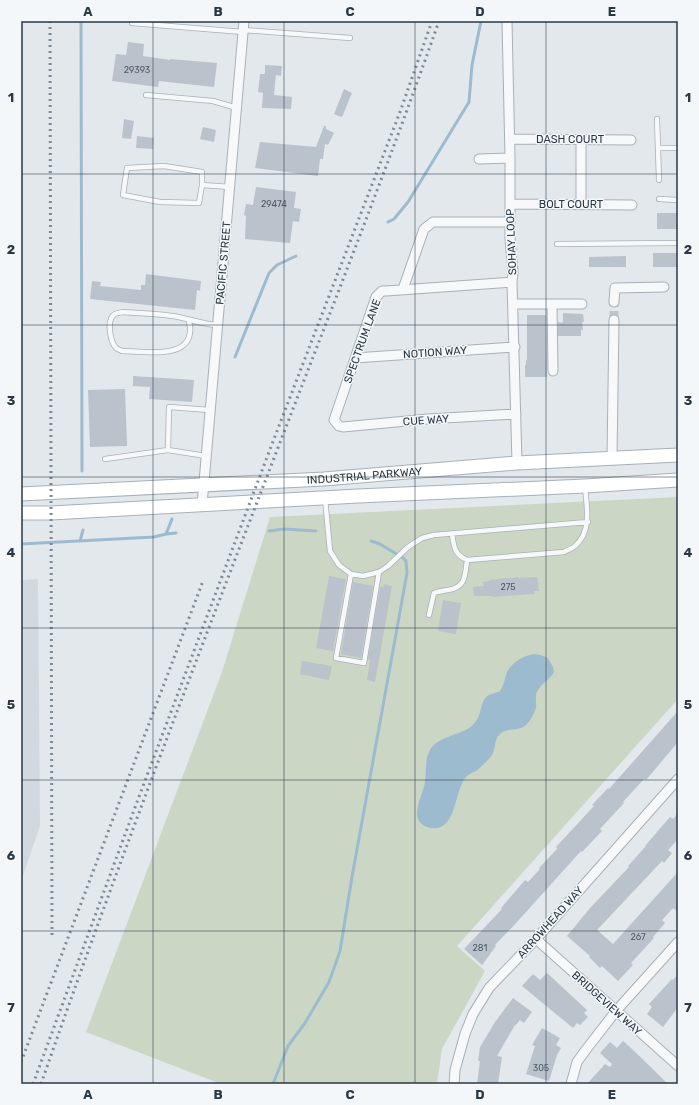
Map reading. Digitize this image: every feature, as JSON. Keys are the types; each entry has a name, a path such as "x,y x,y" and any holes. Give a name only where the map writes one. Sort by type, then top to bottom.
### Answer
{"main road":[{"name":"INDUSTRIAL PARKWAY","path":"21,494 324,479 517,462 678,455"},
{"name":"INDUSTRIAL PARKWAY","path":"21,513 51,513 678,480"}],"street":[{"name":"SOHAY LOOP","path":"507,21 510,139 509,222 510,248 514,272 512,282 514,304 517,462"},
{"name":"PACIFIC STREET","path":"202,505 244,28"},
{"name":"DASH COURT","path":"510,139 630,140"},
{"path":"581,140 581,204"},
{"path":"479,159 510,158"},
{"name":"BOLT COURT","path":"510,204 632,205"},
{"path":"403,289 424,229 428,225 433,222 509,222"},
{"name":"SPECTRUM LANE","path":"336,424 334,416 376,297 382,291 512,282"},
{"path":"614,302 615,288 664,288"},
{"path":"514,304 582,304"},
{"path":"552,304 553,371"},
{"path":"612,458 614,320"},
{"name":"NOTION WAY","path":"355,358 514,347"},
{"name":"CUE WAY","path":"336,424 343,426 516,414"},
{"name":"ARROWHEAD WAY","path":"454,1084 457,1062 473,1014 489,988 536,939 678,779"},
{"name":"BRIDGEVIEW WAY","path":"536,939 678,1066"},
{"path":"571,1084 577,1062 616,1011 678,942"}],"lane":[{"path":"132,23 244,28 350,38"},
{"path":"146,95 213,101 237,108"},
{"path":"657,119 659,180"},
{"path":"658,148 678,148"},
{"path":"164,166 202,172 202,185 199,203 160,202 123,195 127,168 164,166"},
{"path":"202,185 230,187"},
{"path":"659,199 678,200"},
{"path":"557,244 678,243"},
{"path":"189,320 190,333 186,344 176,350 165,352 122,351 116,348 109,329 110,320 114,314 122,312 172,316 189,320 204,324 218,325"},
{"path":"168,450 169,406 210,410"},
{"path":"104,459 168,450 206,456"},
{"path":"452,534 454,549 459,556 467,560 564,552 575,547 588,522 585,486"},
{"path":"325,498 330,551 339,565 351,574 363,576 379,572 388,566 408,547 422,538 434,534 452,534 588,522"},
{"path":"429,615 434,593 455,589 463,582 465,578 467,560"},
{"path":"351,574 336,658 364,663 379,572"}],"shaded area":[{"path":"38,579 40,826 21,881 21,580"}],"green space":[{"path":"678,497 678,699 457,946 485,971 442,1049 437,1084 221,1084 86,1032 222,672 270,517"}],"water":[{"path":"534,654 548,658 554,672 537,692 536,708 530,721 524,727 506,730 498,736 494,751 490,758 476,771 467,776 462,783 454,809 446,824 431,828 423,825 419,821 417,815 419,801 424,788 426,762 430,750 437,742 469,728 477,720 486,697 500,691 509,668 522,658"}],"building":[{"path":"128,42 144,44 143,56 170,60 217,63 214,87 159,81 158,87 112,81 116,54 126,55"},
{"path":"265,65 282,66 281,76 276,75 274,95 292,97 291,109 262,108 263,93 258,92 260,74 265,74"},
{"path":"344,89 352,93 342,117 334,114"},
{"path":"124,119 134,121 131,139 122,138"},
{"path":"324,126 326,126 326,129 334,133 328,145 325,144 323,159 320,159 318,176 255,168 260,142 316,147"},
{"path":"203,127 216,130 214,142 200,139"},
{"path":"137,136 154,138 153,149 136,148"},
{"path":"256,187 296,192 294,208 301,209 299,222 293,221 290,243 245,239 246,216 244,215 246,204 253,205"},
{"path":"657,213 678,213 678,229 657,229"},
{"path":"653,253 678,253 678,267 653,267"},
{"path":"626,256 626,267 589,267 589,257"},
{"path":"146,274 201,281 200,291 197,290 195,310 90,299 92,281 101,282 100,286 141,290 141,285 145,285"},
{"path":"563,313 583,314 584,322 582,322 583,330 581,330 581,336 558,336 558,322 562,323"},
{"path":"527,315 546,315 547,377 525,377 525,365 527,360"},
{"path":"133,376 194,380 192,402 149,399 150,387 133,386"},
{"path":"125,389 127,446 90,447 88,390"},
{"path":"329,576 346,579 333,651 316,648"},
{"path":"518,577 537,577 539,591 534,591 534,594 492,597 474,596 473,587 484,586 483,582"},
{"path":"353,582 373,586 361,658 341,654"},
{"path":"384,584 392,586 375,682 367,680 370,660 368,659 380,587 383,587"},
{"path":"443,600 461,603 456,634 438,631"},
{"path":"302,661 332,666 329,680 300,674"},
{"path":"678,711 678,742 646,780 644,779 623,802 624,803 600,829 602,831 582,852 581,851 495,945 496,946 482,965 464,949 502,909 501,908 525,880 528,882 540,869 539,868 557,849 556,847 594,806 592,805 608,788 609,789"},
{"path":"678,813 678,839 668,850 672,853 664,863 662,861 597,930 613,944 678,872 678,912 673,908 662,920 665,923 653,937 654,938 631,963 633,965 618,981 602,966 600,968 589,957 590,956 567,936 591,907 629,867 628,866 670,817 673,819"},
{"path":"547,973 587,1010 584,1013 588,1017 580,1025 577,1023 573,1028 522,986 533,974 540,980"},
{"path":"678,974 678,1007 663,1027 647,1014 652,1007 649,1004"},
{"path":"513,998 532,1012 524,1023 520,1020 515,1025 497,1056 502,1057 498,1084 477,1084 480,1047 495,1022"},
{"path":"542,1028 560,1038 556,1045 561,1048 557,1055 549,1081 526,1074 535,1046 532,1045"},
{"path":"623,1041 668,1084 587,1084 605,1064 610,1067 612,1064 600,1053 610,1042 617,1048"}],"waterway":[{"path":"81,21 82,471"},
{"path":"388,222 394,219 408,202 469,102 472,65 481,21"},
{"path":"235,357 269,273 277,265 296,256"},
{"path":"21,544 154,537 166,534 172,519"},
{"path":"269,531 284,529 316,531"},
{"path":"80,541 83,530"},
{"path":"166,534 176,533"},
{"path":"273,1084 288,1046 305,1023 329,982 340,951 407,573 406,561 403,558 380,544 371,541"}],"tunnel":[{"path":"614,302 614,320"}],"railway":[{"path":"50,21 52,937"},
{"path":"33,1084 137,802 272,444 400,112 432,21"},
{"path":"41,1084 161,754 364,225 439,21"},
{"path":"21,1062 203,581"}]}
